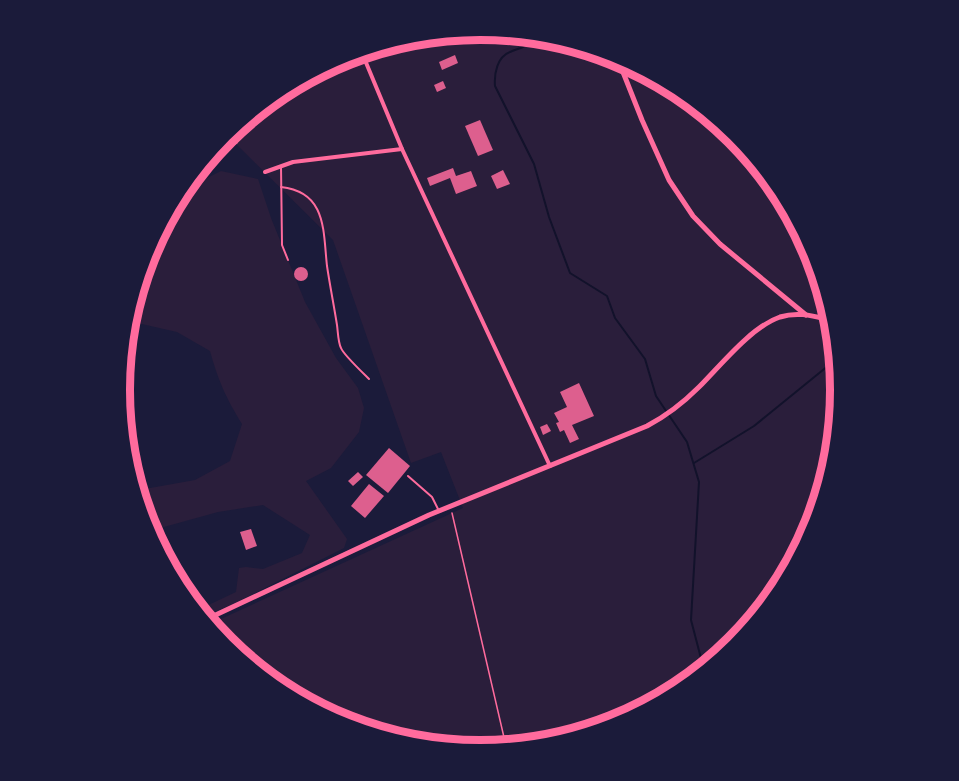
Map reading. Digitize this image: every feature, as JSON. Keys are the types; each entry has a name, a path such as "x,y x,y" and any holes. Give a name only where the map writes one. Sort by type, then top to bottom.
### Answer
{"main road":[{"path":"623,72 669,180 693,216 720,244 806,315"},
{"path":"212,617 439,511 647,426 678,405 743,342 762,327 782,317 806,315 822,318"}],"street":[{"path":"365,60 402,149 550,466"},
{"path":"266,172 293,162 402,149"}],"lane":[{"path":"281,166 282,245 288,260"},
{"path":"281,187 294,189 304,194 320,214 325,231 327,266 341,349 369,379"},
{"path":"408,476 429,494 439,511"}],"path":[{"path":"451,506 505,740"}],"shaded area":[{"path":"480,40 525,43 570,52 613,67 654,87 693,113 727,143 771,196 803,257 823,322 830,390 823,459 803,524 783,566 771,585 727,638 674,682 634,704 592,722 525,738 457,740 389,729 346,714 304,694 285,682 232,638 216,621 463,508 441,452 411,463 333,240 234,142 266,113 305,87 346,67 389,52 434,43"},
{"path":"221,171 258,179 305,302 336,358 358,388 364,408 359,432 331,468 306,481 347,539 344,548 210,614 204,607 236,592 239,568 263,569 302,553 310,535 263,505 218,512 158,529 144,489 195,480 230,461 242,424 223,389 210,351 177,332 136,323 156,257 176,215 198,183"}],"building":[{"path":"455,55 458,63 442,70 439,62"},
{"path":"443,81 446,88 437,92 434,85"},
{"path":"480,120 493,150 478,156 465,126"},
{"path":"453,168 456,176 471,171 477,186 456,194 450,178 430,186 427,178"},
{"path":"503,170 510,184 497,189 491,176"},
{"path":"298,267 304,267 308,274 304,281 298,281 294,277 294,271"},
{"path":"579,383 594,416 572,425 579,439 570,443 564,430 560,432 556,423 559,422 554,413 567,407 560,392"},
{"path":"547,424 551,431 543,435 540,427"},
{"path":"389,448 410,466 388,493 366,475"},
{"path":"358,472 363,477 353,486 348,481"},
{"path":"369,484 384,496 365,518 351,506"},
{"path":"251,529 257,546 246,550 240,532"}],"waterway":[{"path":"528,43 502,58 496,71 495,86 534,164 549,217 570,273 607,296 615,318 645,359 656,396 687,442 699,482 691,620 702,661"},
{"path":"694,463 754,426 829,365"}]}
